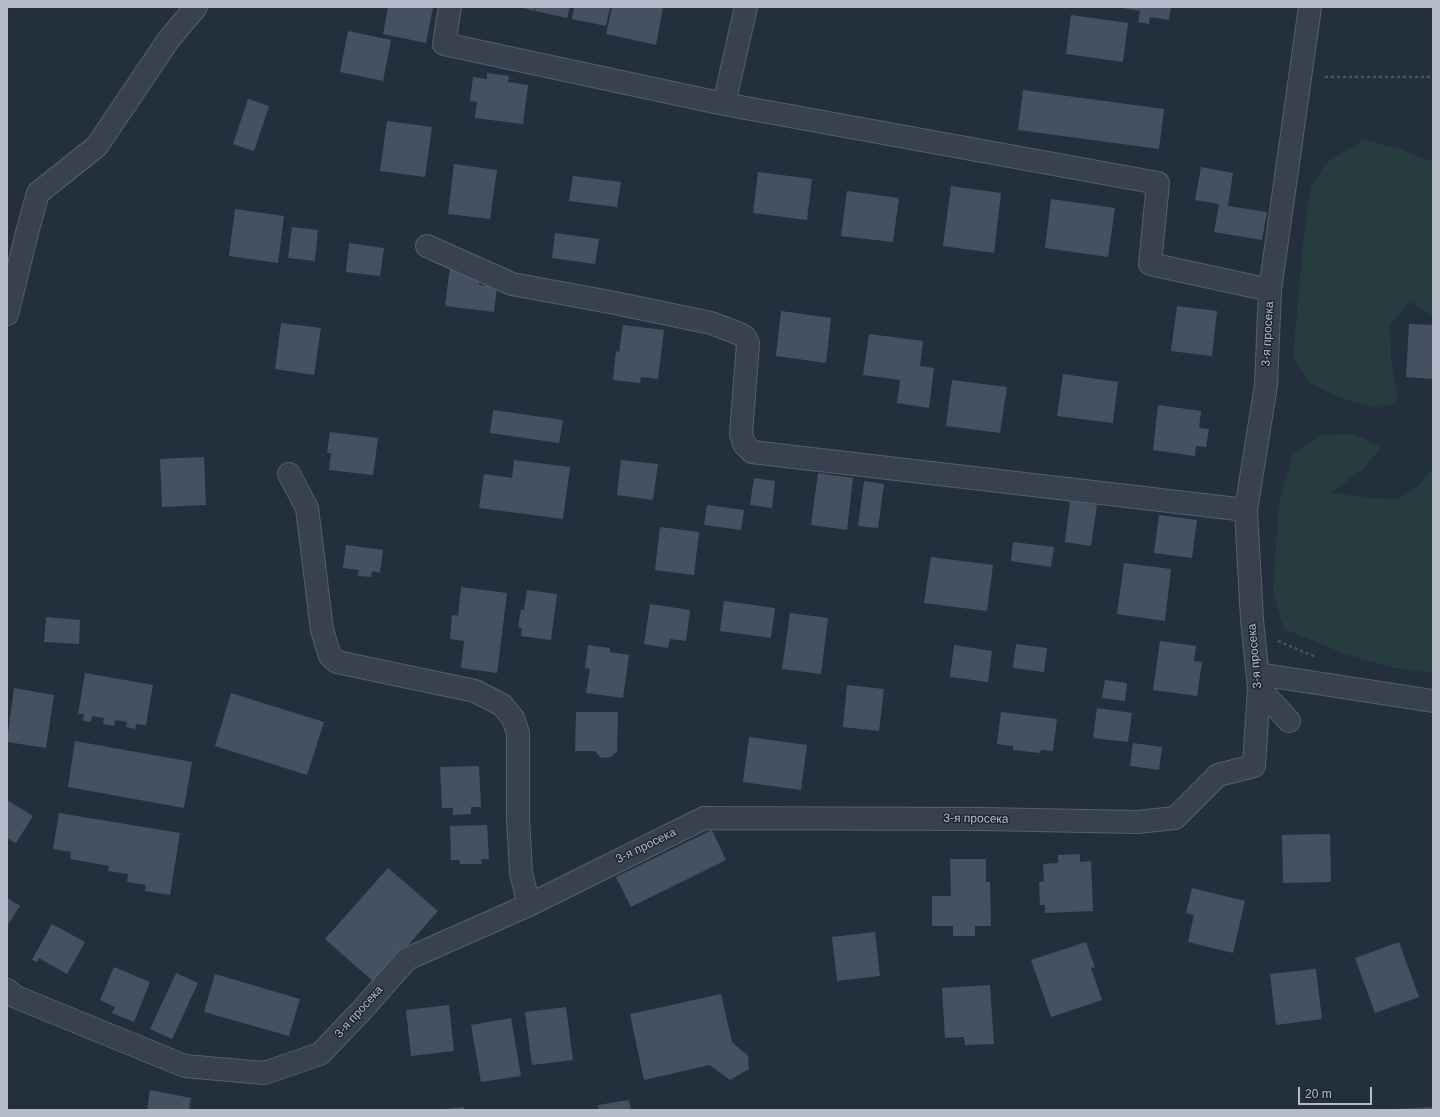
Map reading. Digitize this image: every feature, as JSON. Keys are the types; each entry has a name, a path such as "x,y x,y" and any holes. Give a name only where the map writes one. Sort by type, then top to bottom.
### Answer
{"street":[{"path":"7,314 13,265 28,229 38,193 97,146 169,40 196,7"},
{"path":"450,7 444,44 724,104 1158,183 1150,264 1270,290"},
{"path":"724,104 746,7"},
{"name":"3-я просека","path":"7,990 16,997 185,1066 264,1073 320,1054 407,959 529,905 704,818 975,819 1137,822 1175,818 1218,775 1254,766 1258,681 1252,620 1246,510 1266,385 1270,290 1310,7"},
{"path":"426,246 512,284 615,303 711,324 745,337 748,343 741,434 744,444 752,452 1246,510"},
{"path":"289,474 307,508 322,630 330,656 337,662 475,690 502,705 513,718 518,732 518,818 521,872 529,905"},
{"path":"1258,681 1433,701"},
{"path":"1258,681 1289,720"}],"path":[{"path":"1300,77 1433,78"}],"green space":[{"path":"1364,139 1402,150 1425,159 1433,160 1433,318 1431,314 1410,302 1390,325 1391,359 1398,402 1379,408 1346,400 1309,383 1293,357 1304,232 1311,187 1325,164"},
{"path":"1354,434 1381,447 1364,468 1332,492 1365,498 1398,499 1418,486 1433,468 1433,673 1395,668 1345,654 1284,629 1273,592 1278,512 1292,455 1320,435"}],"building":[{"path":"388,7 433,7 426,43 383,34"},
{"path":"519,7 535,7 534,11"},
{"path":"536,7 570,7 567,18 535,11"},
{"path":"574,7 610,7 606,26 572,19"},
{"path":"612,7 663,7 656,45 606,34"},
{"path":"1117,7 1171,7 1169,20 1150,17 1149,24 1138,22 1140,11"},
{"path":"1071,15 1128,23 1123,62 1066,54"},
{"path":"348,31 391,40 383,81 340,72"},
{"path":"487,73 509,76 508,82 528,85 523,124 475,118 477,102 470,101 473,77 487,79"},
{"path":"1023,90 1164,109 1159,149 1018,130"},
{"path":"248,99 269,106 254,151 233,144"},
{"path":"387,121 432,127 425,177 380,171"},
{"path":"454,164 497,170 490,219 448,214"},
{"path":"1201,167 1233,173 1228,206 1267,212 1262,240 1214,232 1219,204 1195,200"},
{"path":"758,172 812,179 807,220 753,213"},
{"path":"573,176 621,182 617,207 569,201"},
{"path":"951,186 1001,193 994,253 943,246"},
{"path":"847,191 899,198 893,242 841,236"},
{"path":"1051,199 1115,208 1108,257 1045,248"},
{"path":"235,209 284,216 278,263 229,256"},
{"path":"292,227 318,230 315,261 288,258"},
{"path":"555,233 599,239 595,264 552,258"},
{"path":"349,243 384,248 380,276 346,272"},
{"path":"450,267 481,271 479,285 497,287 494,312 445,306"},
{"path":"1177,306 1217,311 1212,356 1171,351"},
{"path":"781,311 831,318 826,363 776,356"},
{"path":"281,323 321,328 314,375 275,369"},
{"path":"1409,324 1433,325 1433,379 1406,377"},
{"path":"623,325 664,330 658,379 641,377 640,383 613,380 616,351 619,352"},
{"path":"869,334 923,341 920,366 934,368 929,408 897,403 900,380 863,375"},
{"path":"1063,374 1118,382 1113,423 1057,416"},
{"path":"952,380 1007,387 1000,433 946,426"},
{"path":"1158,405 1201,411 1199,428 1209,429 1206,447 1196,446 1195,456 1153,450"},
{"path":"493,410 563,420 559,443 490,433"},
{"path":"330,432 378,438 373,475 329,470 331,453 327,453"},
{"path":"204,457 206,505 162,507 160,459"},
{"path":"514,460 570,467 563,519 479,508 484,474 512,478"},
{"path":"621,460 658,464 653,500 617,495"},
{"path":"818,473 853,478 847,530 811,525"},
{"path":"754,478 775,481 772,508 750,505"},
{"path":"864,481 884,484 878,528 858,526"},
{"path":"1070,501 1097,505 1091,546 1065,542"},
{"path":"707,505 744,510 741,530 704,525"},
{"path":"1159,515 1197,520 1192,558 1154,553"},
{"path":"660,527 699,532 694,575 655,570"},
{"path":"1013,542 1054,547 1051,567 1011,561"},
{"path":"346,545 383,550 380,573 372,571 371,577 358,576 359,570 343,568"},
{"path":"931,557 993,565 987,611 924,603"},
{"path":"1124,563 1171,569 1165,621 1117,614"},
{"path":"461,587 507,593 497,673 461,668 464,641 450,639 452,615 458,616"},
{"path":"527,590 557,594 551,640 521,636 522,628 518,627 521,609 524,610"},
{"path":"724,601 775,608 771,638 720,631"},
{"path":"650,604 690,610 686,641 670,639 668,648 644,644"},
{"path":"790,613 828,618 821,674 782,669"},
{"path":"46,617 80,620 79,644 44,642"},
{"path":"1160,641 1196,646 1194,661 1202,662 1197,696 1153,690"},
{"path":"1016,644 1047,648 1044,672 1013,668"},
{"path":"588,645 610,648 610,652 629,655 623,698 586,693 590,669 585,668"},
{"path":"954,645 992,651 988,682 950,677"},
{"path":"85,673 153,685 146,725 136,724 135,729 126,727 127,722 115,720 114,726 103,724 104,718 92,716 91,722 83,721 84,714 78,714"},
{"path":"1105,680 1127,683 1125,701 1102,698"},
{"path":"847,685 884,689 879,731 843,727"},
{"path":"14,688 54,695 46,748 7,742"},
{"path":"231,693 324,722 307,775 215,746"},
{"path":"1097,708 1132,713 1128,742 1093,738"},
{"path":"576,712 618,712 617,751 611,757 601,758 595,751 575,751"},
{"path":"1001,712 1057,719 1053,751 1041,750 1040,753 1013,750 1013,746 997,744"},
{"path":"749,737 807,745 801,790 743,782"},
{"path":"75,741 192,762 184,808 68,787"},
{"path":"1133,743 1162,747 1159,770 1130,766"},
{"path":"479,766 481,807 471,807 471,814 453,815 453,808 442,808 440,767"},
{"path":"7,800 33,816 16,843 7,838"},
{"path":"59,813 180,833 170,895 145,891 146,885 127,882 128,874 108,871 109,866 70,859 71,852 53,849"},
{"path":"487,825 489,859 481,859 482,864 460,864 459,860 451,860 450,826"},
{"path":"712,830 726,860 631,907 616,877"},
{"path":"1330,834 1331,882 1283,883 1282,835"},
{"path":"1080,854 1080,862 1091,861 1093,911 1045,913 1045,905 1040,905 1039,882 1044,881 1043,864 1058,863 1058,855"},
{"path":"950,859 986,859 986,882 990,882 991,926 975,926 975,936 953,936 953,926 932,926 932,896 951,896"},
{"path":"388,868 438,911 375,983 325,939"},
{"path":"1192,888 1245,901 1233,953 1188,942 1194,915 1186,913"},
{"path":"7,898 20,906 7,926"},
{"path":"52,924 85,942 67,974 39,958 37,962 32,960"},
{"path":"875,932 880,976 837,981 832,937"},
{"path":"1086,942 1095,967 1091,968 1102,1000 1051,1017 1031,960"},
{"path":"1399,942 1419,997 1375,1013 1355,958"},
{"path":"114,967 150,982 134,1022 112,1013 115,1007 100,1000"},
{"path":"1316,969 1322,1019 1276,1025 1270,974"},
{"path":"176,973 198,983 172,1039 150,1029"},
{"path":"215,974 300,999 289,1036 204,1012"},
{"path":"990,985 994,1044 965,1045 964,1037 945,1038 942,988"},
{"path":"721,994 732,1042 748,1056 749,1069 730,1080 710,1065 644,1080 630,1014"},
{"path":"449,1005 454,1051 411,1056 406,1010"},
{"path":"566,1007 573,1060 532,1065 525,1012"},
{"path":"511,1018 521,1076 481,1082 471,1025"},
{"path":"150,1090 191,1098 189,1110 147,1110"},
{"path":"629,1100 631,1110 599,1110 598,1105"},
{"path":"464,1107 464,1110 445,1110 445,1109"},
{"path":"1433,1107 1433,1110 1396,1110 1396,1109"}]}
